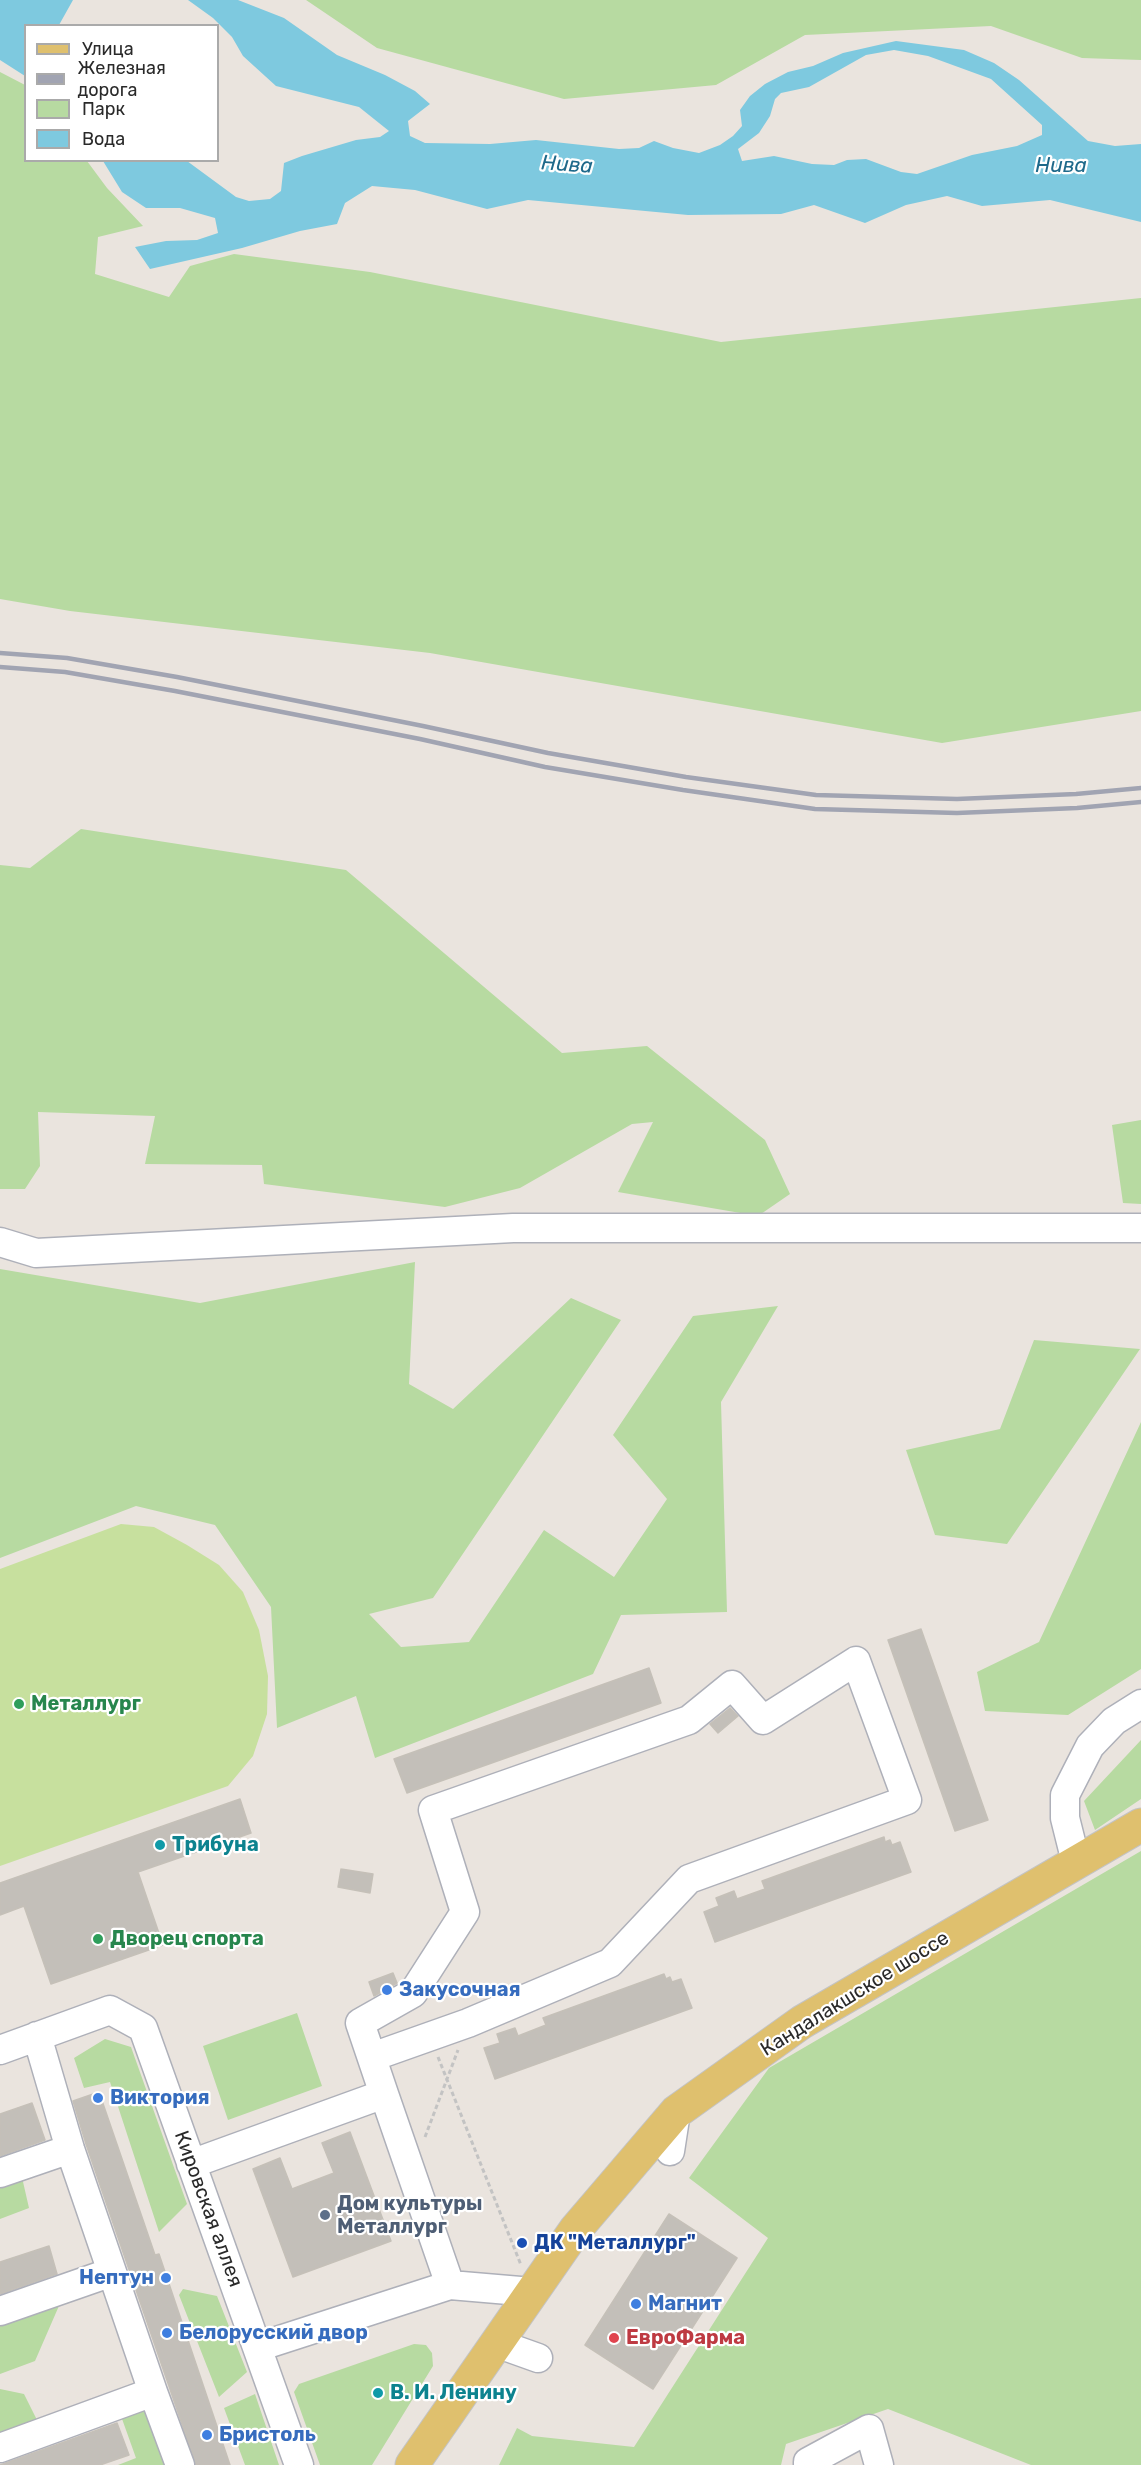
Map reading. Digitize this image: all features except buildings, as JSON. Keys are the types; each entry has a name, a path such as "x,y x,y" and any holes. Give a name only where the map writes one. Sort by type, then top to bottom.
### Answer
{"main road":[{"name":"Кандалакшское шоссе","path":"412,2465 576,2229 676,2112 802,2022 1141,1825"}],"street":[{"path":"0,1242 36,1253 513,1228 1141,1228"},
{"path":"372,2057 468,2023 610,1963 689,1879 907,1800 856,1661 763,1720 732,1685 688,1720 433,1810 465,1912 413,1993 360,2023 450,2285"},
{"path":"1076,1862 1065,1818 1065,1795 1075,1771 1090,1746 1114,1721 1141,1704"},
{"name":"Кировская аллея","path":"0,2050 110,2010 143,2028 299,2465"},
{"path":"37,2037 70,2149 180,2465"},
{"path":"191,2164 384,2094"},
{"path":"670,2151 676,2112"},
{"path":"0,2173 70,2149"},
{"path":"0,2311 112,2272"},
{"path":"258,2348 450,2285 532,2292"},
{"path":"496,2343 538,2358"},
{"path":"0,2448 153,2392"},
{"path":"808,2465 808,2462 869,2430 879,2465"}],"path":[{"path":"410,2171 447,2082 468,2023"},
{"path":"430,2036 532,2292"}],"green space":[{"path":"306,0 1141,0 1141,60 1082,58 991,26 805,35 716,85 564,99 377,48"},
{"path":"0,72 24,84 24,162 88,162 107,188 143,226 98,237 95,274 169,297 190,266 234,254 370,272 721,342 1141,298 1141,711 942,743 430,653 70,611 0,599"},
{"path":"81,829 346,870 562,1053 647,1046 765,1140 790,1194 758,1216 618,1192 653,1122 632,1124 520,1188 445,1207 264,1184 262,1165 145,1164 155,1116 38,1112 40,1166 25,1189 0,1189 0,865 30,868"},
{"path":"1141,1120 1141,1204 1123,1203 1112,1125"},
{"path":"415,1262 409,1384 453,1409 571,1298 621,1320 433,1598 369,1614 401,1647 469,1642 544,1530 614,1577 667,1499 613,1435 693,1316 778,1306 721,1402 727,1612 621,1615 593,1674 375,1758 356,1696 277,1728 271,1607 215,1525 136,1506 0,1558 0,1269 200,1303"},
{"path":"1034,1340 1140,1349 1007,1544 935,1535 906,1450 1000,1429"},
{"path":"1141,1422 1141,1669 1068,1715 985,1711 977,1672 1039,1642"},
{"path":"121,1524 154,1527 187,1545 219,1565 243,1592 259,1630 268,1676 267,1714 253,1756 228,1786 0,1866 0,1569"},
{"path":"1141,1740 1141,1799 1095,1830 1084,1801"},
{"path":"1141,1851 1141,2465 1031,2465 888,2409 786,2444 781,2465 499,2465 517,2428 532,2436 634,2447 768,2238 689,2178 769,2068"},
{"path":"297,2013 322,2086 228,2120 203,2046"},
{"path":"105,2039 131,2047 187,2204 159,2232 110,2082 84,2088 74,2058"},
{"path":"21,2173 29,2208 0,2219 0,2180"},
{"path":"183,2289 217,2296 247,2372 219,2397 179,2295"},
{"path":"65,2292 35,2361 0,2374 0,2314"},
{"path":"414,2344 426,2345 432,2353 433,2366 372,2465 320,2465 294,2392 299,2384"},
{"path":"0,2389 24,2394 39,2424 0,2457"},
{"path":"255,2394 279,2465 245,2465 224,2408"},
{"path":"140,2407 156,2418 169,2465 118,2465 136,2458 121,2416"}],"water":[{"path":"0,0 73,0 60,24 24,24 24,75 0,60"},
{"name":"Нива","path":"188,0 238,0 284,18 337,55 385,75 415,91 430,104 408,121 410,136 425,143 490,144 536,140 619,149 639,148 654,141 673,148 699,153 720,145 733,136 742,126 740,110 750,96 765,84 788,72 813,66 843,53 896,41 964,50 994,63 1019,80 1088,141 1115,146 1141,144 1141,222 1050,200 982,206 947,196 906,205 865,223 814,205 781,214 688,215 528,200 487,209 415,190 372,186 345,203 337,224 300,231 242,248 150,269 135,247 166,241 197,240 218,233 215,218 180,208 146,208 122,192 104,162 188,162 236,197 249,201 270,199 281,191 284,163 356,140 380,137 389,131 359,107 276,86 243,56 232,37","holes":["894,50 928,56 991,79 1042,125 1042,135 1017,146 972,155 917,174 901,172 866,159 847,160 834,165 812,164 774,156 742,161 738,149 759,133 770,116 775,99 781,93 809,87 866,55"]}],"railway":[{"path":"0,653 67,658 177,677 548,753 686,777 816,795 957,799 1076,794 1141,788"},
{"path":"0,667 65,672 175,691 420,739 545,767 815,809 957,813 1077,808 1141,802"}],"place":[{"name":"Металлург","path":"19,1704"},
{"name":"Трибуна","path":"160,1845"},
{"name":"Дворец спорта","path":"98,1939"},
{"name":"Закусочная","path":"387,1990"},
{"name":"Виктория","path":"98,2098"},
{"name":"Дом культуры Металлург","path":"325,2215"},
{"name":"ДК \"Металлург\"","path":"522,2243"},
{"name":"Нептун","path":"166,2278"},
{"name":"Магнит","path":"636,2304"},
{"name":"Белорусский двор","path":"167,2333"},
{"name":"ЕвроФарма","path":"614,2338"},
{"name":"В. И. Ленину","path":"378,2393"},
{"name":"Бристоль","path":"207,2435"}]}
